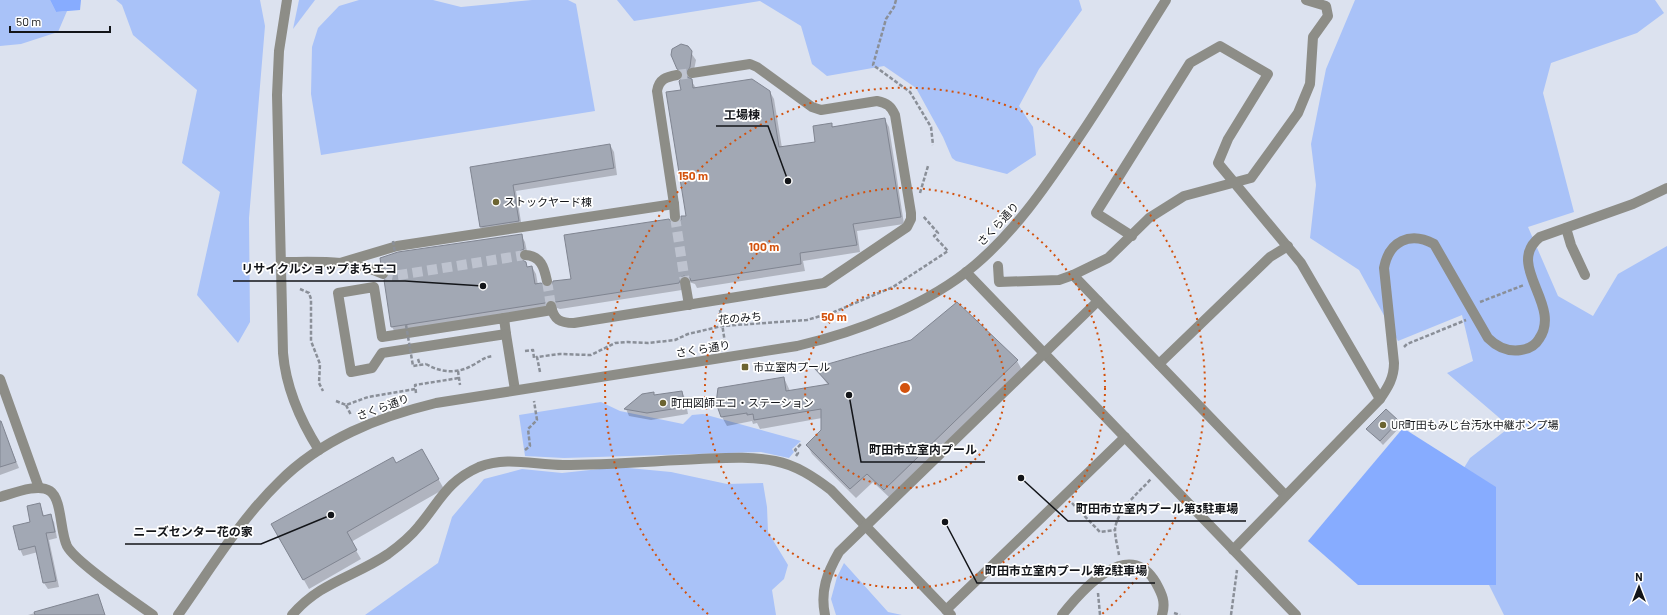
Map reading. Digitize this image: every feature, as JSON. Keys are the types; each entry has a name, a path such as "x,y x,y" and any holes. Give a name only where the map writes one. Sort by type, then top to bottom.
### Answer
{"street":[{"path":"287,0 279,51 277,95 283,353 289,389 301,418 319,450"},
{"name":"さくら通り","path":"178,615 242,525 279,482 319,450 357,428 408,409 436,403 797,346 825,340 860,328 908,307 966,272 997,244 1038,197 1088,124 1166,0"},
{"path":"998,266 999,282 1059,280 1108,258 1149,218 1184,196 1251,178 1298,113 1310,84 1313,37 1328,16 1326,6 1306,0"},
{"path":"1132,236 1096,213 1190,63 1220,46 1268,74 1228,139 1218,162 1288,246 1300,263 1380,400"},
{"path":"506,334 382,353 372,368 351,372 338,293 374,287 382,337 504,318 551,308 558,321 564,323 574,323 829,281 907,227 911,220 895,115 892,108 885,102 877,101 821,110 812,107 757,67 750,64 692,73"},
{"path":"675,218 657,91 658,85 662,79 677,75"},
{"path":"1236,552 1285,495 1380,400 1393,378 1394,363 1384,268 1386,258 1398,243 1406,239 1416,238 1425,239 1434,244 1488,338 1496,346 1516,350 1528,349 1537,342 1543,333 1546,322 1544,311 1528,267 1528,250 1532,243 1540,237 1633,204 1667,188"},
{"path":"340,263 397,246 674,204"},
{"path":"1566,228 1571,244 1585,275"},
{"path":"1159,364 1270,257 1288,246"},
{"path":"525,255 532,255 543,265 547,281"},
{"path":"281,262 340,263 370,268 383,274"},
{"path":"966,272 1296,615"},
{"path":"1073,275 1285,495"},
{"path":"685,282 689,305"},
{"path":"825,615 824,590 828,572 839,552 1098,301"},
{"path":"504,318 515,390"},
{"path":"0,379 39,488"},
{"path":"292,615 304,601 325,586 388,554 419,526 448,488 464,475 480,467 498,462 563,465 736,458 776,462 790,466 818,480 831,490 948,612 1125,437"},
{"path":"0,497 39,488 49,490 56,496 64,539 76,558 153,615"},
{"path":"1062,615 1075,599 1103,573 1121,566 1133,565 1150,574 1164,598 1162,615"}],"path":[{"path":"896,0 894,7 886,19 872,66 910,92 931,127 933,146"},
{"path":"920,195 928,166"},
{"name":"花のみち","path":"537,357 560,354 591,355 615,343 648,343 675,340 688,334 722,326 807,320 834,312 893,287 948,250 934,236 938,233 924,218 922,210"},
{"path":"392,240 394,253"},
{"path":"1474,304 1524,284"},
{"path":"300,289 308,293 311,299 311,341 320,364 319,383 323,392"},
{"path":"721,319 725,343"},
{"path":"1407,344 1467,319"},
{"path":"406,325 413,366 426,364 439,370 452,372 466,369 483,357 493,356"},
{"path":"525,351 533,350 534,358 537,357 540,372"},
{"path":"418,359 420,365"},
{"path":"458,371 460,385"},
{"path":"336,402 346,405 368,397 416,391 415,385 459,378"},
{"path":"520,455 530,446 528,429 537,420 534,401"},
{"path":"346,405 351,415"},
{"path":"1121,566 1115,530 1122,512 1158,472"},
{"path":"1065,495 1100,532 1115,530"},
{"path":"1231,615 1236,552"},
{"path":"1097,578 1100,615"}],"shaded area":[{"path":"0,0 50,0 56,12 67,11 58,32 21,44 0,46"},
{"path":"50,0 81,0 80,10 56,12"},
{"path":"116,0 260,0 265,26 249,218 250,322 238,343 197,295 220,192 182,163 197,90 133,35 122,5"},
{"path":"299,0 315,0 293,29"},
{"path":"359,0 433,0 461,7 532,0 568,0 576,4 595,111 321,155 311,94 312,47 318,28 339,6"},
{"path":"617,0 1079,0 1082,10 1039,69 1019,106 1033,127 1036,155 1007,174 956,161 952,158 943,137 916,88 884,66 827,76 812,64 801,26 760,1 634,21"},
{"path":"1355,0 1655,0 1664,13 1637,33 1551,63 1543,93 1574,212 1528,227 1558,296 1593,316 1618,274 1667,246 1667,615 1504,615 1484,575 1448,494 1470,458 1510,427 1447,373 1473,361 1462,315 1398,341 1359,270 1310,238 1316,185 1311,144 1326,69"},
{"path":"601,402 620,411 683,424 692,415 703,414 801,441 792,449 794,452 789,458 761,452 564,458 525,456 519,415"},
{"path":"1403,428 1496,487 1496,585 1358,585 1308,541"},
{"path":"618,467 671,472 727,484 763,483 767,507 768,532 788,565 784,579 772,590 776,615 365,615 438,563 452,517 484,479 522,469 562,473"},
{"path":"844,563 888,612 902,615 836,615 831,599 837,577"}],"building":[{"path":"681,44 688,46 692,51 690,67 686,74 687,77 692,79 693,88 752,79 770,91 779,147 815,142 813,126 832,123 832,127 885,118 901,217 853,224 857,245 800,253 801,264 691,281 690,278 684,276 681,277 679,283 556,302 550,300 545,303 391,327 384,280 389,277 389,273 381,266 380,258 398,252 522,234 524,249 520,251 519,258 526,262 527,267 532,266 535,284 541,283 548,287 552,285 553,281 571,279 564,235 669,219 672,223 676,223 681,220 681,216 686,216 666,92 681,90 679,81 683,77 683,73 677,69 671,55 672,49"},
{"name":"ストックヤード棟","path":"610,144 614,168 513,185 519,221 480,227 470,167"},
{"path":"957,302 1018,360 884,490 867,474 850,489 806,445 821,430 821,409 754,420 753,414 747,415 747,413 721,417 716,403 718,388 784,377 786,391 829,384 814,368 911,340"},
{"path":"682,391 685,407 647,413 624,409 642,394 654,392 654,395"},
{"name":"UR町田もみじ台汚水中継ポンプ場","path":"1386,409 1399,421 1380,441 1366,429"},
{"path":"0,421 16,462 0,467"},
{"path":"422,449 439,479 347,532 357,550 303,580 271,524 393,457 396,463"},
{"path":"40,503 43,516 51,514 55,532 46,533 56,581 43,583 35,546 19,550 13,526 30,522 27,506"},
{"path":"98,594 105,615 35,615 34,612"}],"tunnel":[{"path":"677,75 692,73"},
{"path":"675,217 685,282"},
{"path":"383,274 393,276 525,255"},
{"path":"547,281 551,306"}],"place":[{"name":"工場棟","path":"788,181"},
{"name":"ストックヤード棟","path":"496,202"},
{"name":"リサイクルショップまちエコ","path":"483,286"},
{"name":"市立室内プール","path":"745,367"},
{"name":"町田市立室内プール","path":"849,395"},
{"name":"町田図師エコ・ステーション","path":"663,403"},
{"name":"UR町田もみじ台汚水中継ポンプ場","path":"1383,425"},
{"name":"町田市立室内プール第3駐車場","path":"1021,478"},
{"name":"ニーズセンター花の家","path":"331,515"},
{"name":"町田市立室内プール第2駐車場","path":"945,522"}]}
